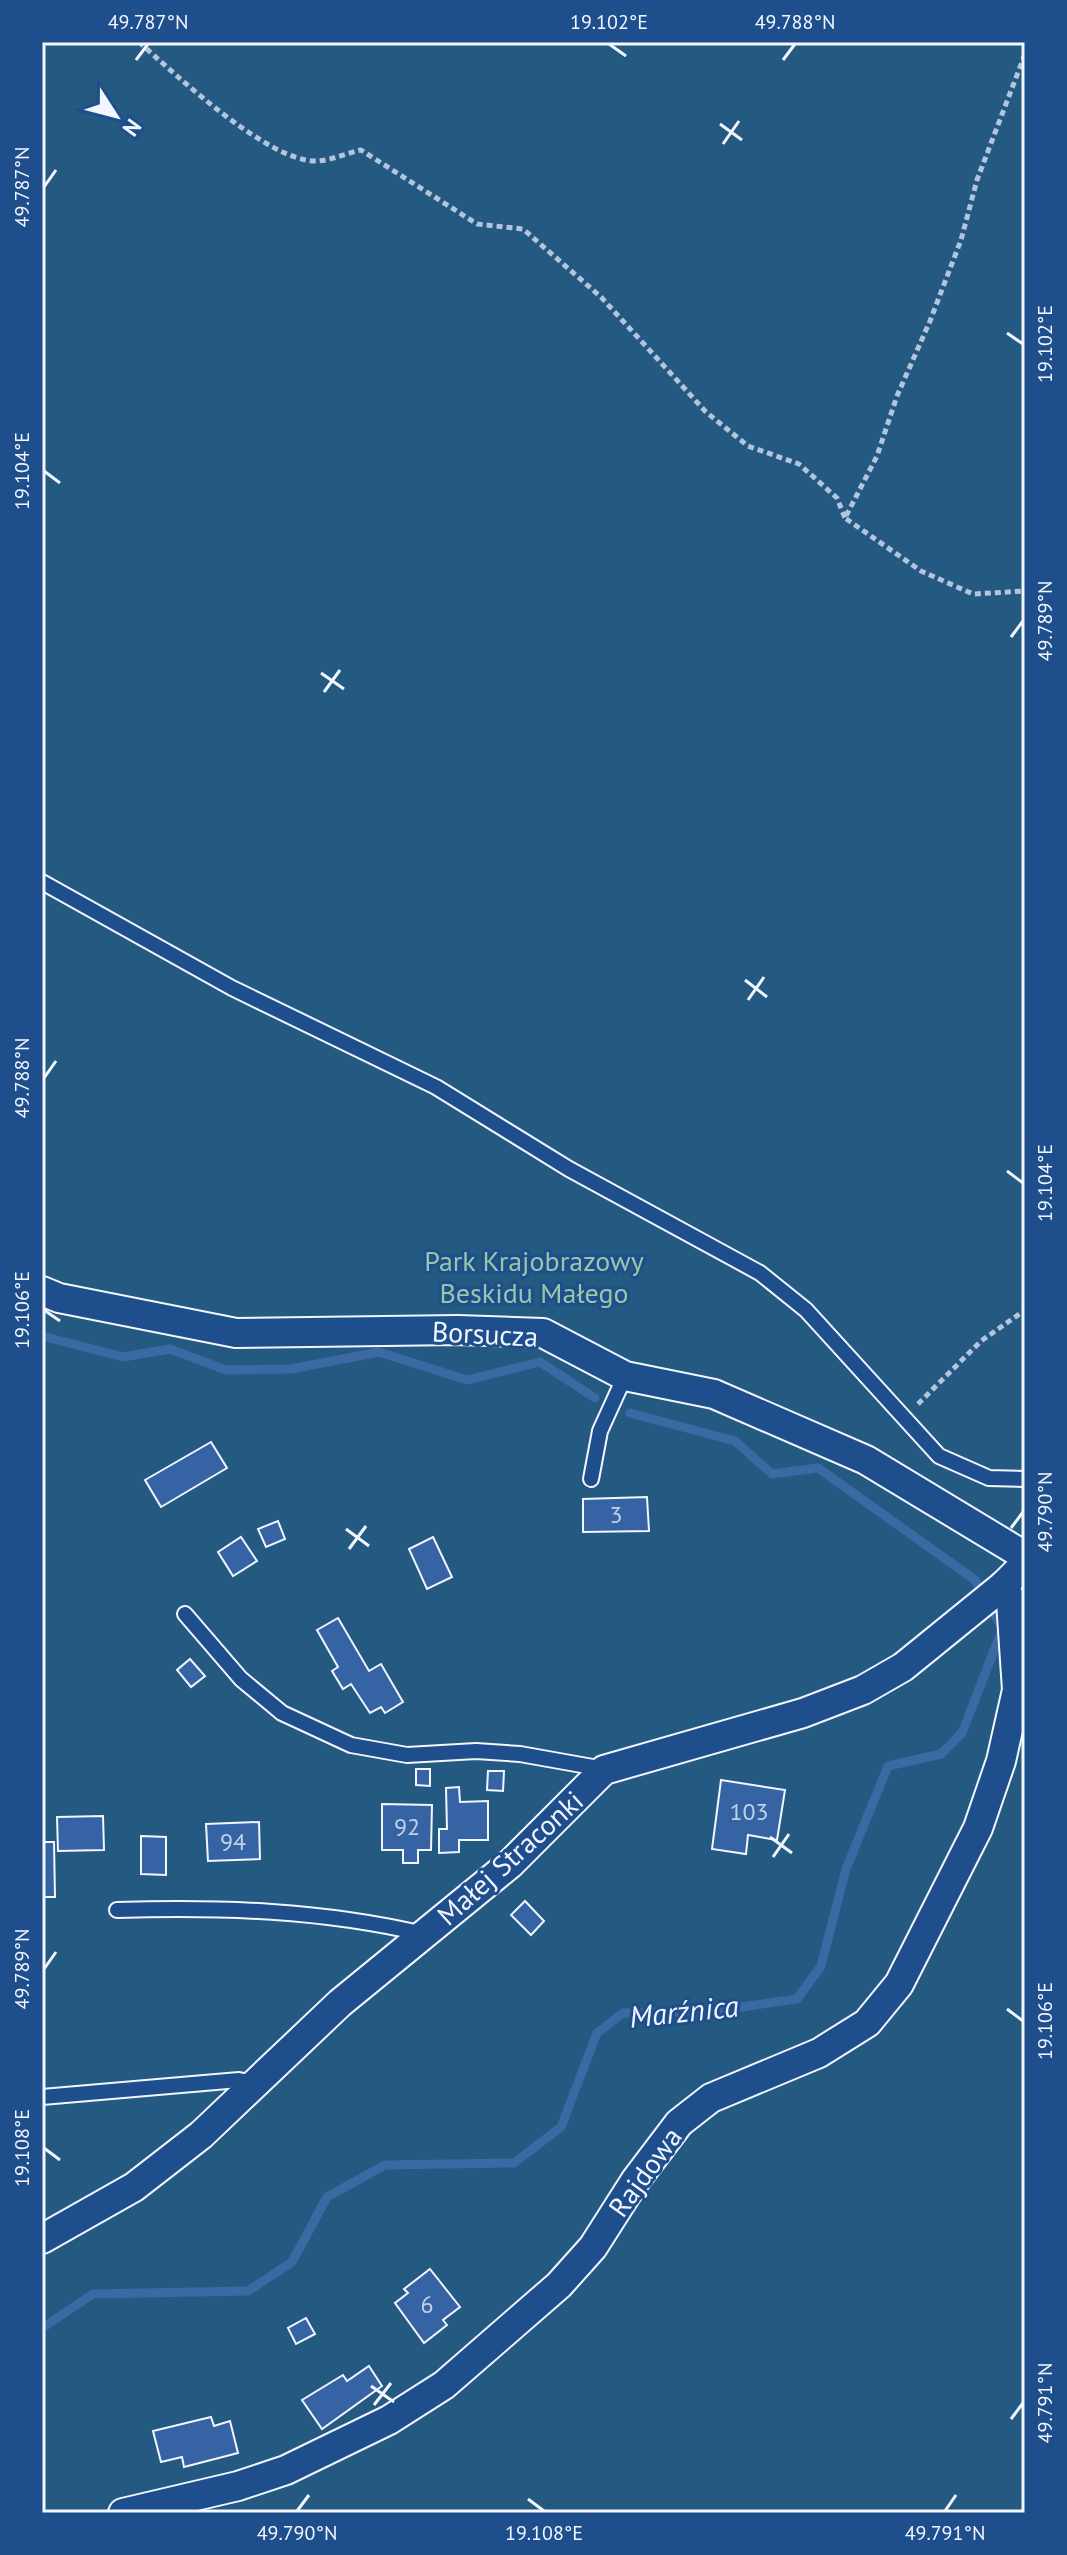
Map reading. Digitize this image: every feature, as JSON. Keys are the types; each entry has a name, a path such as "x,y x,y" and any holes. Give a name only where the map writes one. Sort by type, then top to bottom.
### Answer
{"street":[{"name":"Borsucza","path":"42,1291 59,1298 236,1333 458,1330 543,1333 625,1376 714,1394 866,1460 1025,1556"},
{"name":"Małej Straconki","path":"42,2239 134,2187 259,2084 340,2003 510,1864 604,1770 803,1713 863,1690 903,1667 1008,1593 1025,1564"},
{"name":"Rajdowa","path":"123,2513 238,2486 286,2470 389,2420 444,2385 559,2285 593,2247 635,2181 679,2123 711,2098 819,2053 867,2023 899,1984 978,1828 1001,1761 1018,1672 1008,1593"}],"lane":[{"path":"42,882 232,988 436,1087 569,1169 760,1273 806,1310 905,1415 939,1456 989,1478 1025,1479"},
{"path":"591,1479 600,1431 625,1376"},
{"path":"185,1614 241,1679 282,1713 351,1745 407,1755 476,1751 520,1754 604,1770"},
{"path":"117,1910 243,1908 321,1915 424,1934"},
{"path":"42,2097 239,2080 259,2084"}],"path":[{"path":"139,42 203,98 275,149 317,161 361,150 477,224 523,229 601,297 706,412 748,446 799,464 837,498 845,518 921,571 973,594 1025,591"},
{"path":"845,518 877,456 897,396 935,308 961,240 977,180 1025,54"},
{"path":"905,1415 981,1341 1025,1310"}],"green space":[{"name":"Park Krajobrazowy Beskidu Małego","path":"42,42 1025,42 1025,2513 42,2513"}],"building":[{"path":"211,1442 227,1468 161,1507 145,1480"},
{"path":"647,1497 649,1531 583,1532 583,1499"},
{"path":"278,1521 285,1539 266,1547 258,1529"},
{"path":"241,1537 257,1561 233,1576 218,1552"},
{"path":"433,1537 452,1577 427,1589 409,1549"},
{"path":"338,1618 369,1671 381,1664 403,1702 385,1713 381,1707 370,1713 351,1684 343,1689 332,1671 338,1667 317,1630"},
{"path":"190,1659 205,1676 191,1687 177,1670"},
{"path":"416,1769 430,1769 430,1786 416,1785"},
{"path":"488,1771 504,1771 503,1791 487,1790"},
{"path":"721,1780 785,1790 777,1840 748,1835 746,1854 712,1849"},
{"path":"459,1787 460,1802 488,1801 488,1840 459,1840 459,1852 439,1853 439,1829 447,1829 446,1788"},
{"path":"382,1804 432,1805 431,1850 418,1850 418,1863 403,1863 403,1850 382,1850"},
{"path":"103,1816 104,1850 58,1851 57,1817"},
{"path":"259,1822 260,1859 208,1861 206,1824"},
{"path":"141,1836 166,1837 166,1875 141,1874"},
{"path":"42,1842 54,1842 55,1897 42,1897"},
{"path":"525,1901 544,1921 531,1935 511,1915"},
{"path":"430,2269 460,2307 443,2320 447,2325 424,2343 395,2303 408,2293 404,2289"},
{"path":"306,2318 315,2334 296,2344 288,2328"},
{"path":"369,2366 382,2386 322,2429 302,2400 343,2375 347,2381"},
{"path":"211,2417 214,2426 230,2421 238,2453 184,2467 182,2457 161,2462 153,2431"}],"waterway":[{"path":"42,1336 123,1357 170,1349 226,1370 291,1369 379,1352 467,1380 540,1362 595,1398"},
{"path":"630,1413 735,1441 772,1474 818,1468 975,1580 1001,1626"},
{"name":"Marźnica","path":"42,2328 93,2294 248,2291 292,2262 327,2197 385,2165 514,2163 561,2127 597,2033 623,2013 713,2011 797,1999 821,1966 846,1869 888,1766 941,1754 962,1733 1005,1622"}]}
